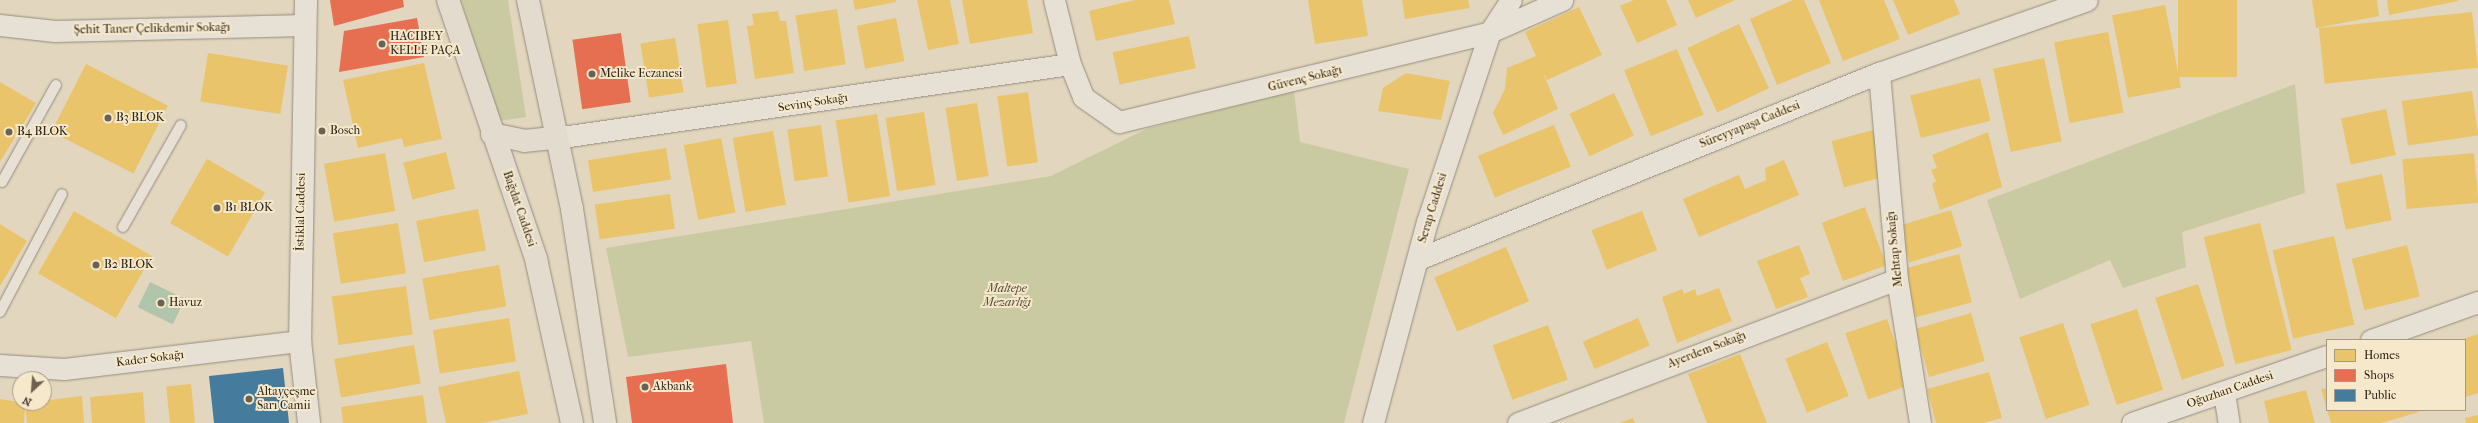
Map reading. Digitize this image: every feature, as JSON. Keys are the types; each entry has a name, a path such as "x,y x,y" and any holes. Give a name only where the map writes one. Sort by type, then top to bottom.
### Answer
{"main road":[{"name":"Bağdat Caddesi","path":"448,0 544,287 572,423"},
{"path":"528,0 555,138 572,209 605,423"},
{"path":"492,134 524,141 555,138"}],"street":[{"name":"İstiklal Caddesi","path":"306,0 300,341 309,423"},
{"name":"Güvenç Sokağı","path":"1054,0 1070,64 1083,97 1119,122 1490,32 1562,0"},
{"name":"Serap Caddesi","path":"1373,423 1418,259 1490,32 1511,0"},
{"name":"Süreyyapaşa Caddesi","path":"1418,259 1879,73 2086,0"},
{"name":"Şehit Taner Çelikdemir Sokağı","path":"0,25 55,31 305,25"},
{"name":"Sevinç Sokağı","path":"555,138 1070,64"},
{"name":"Mehtap Sokağı","path":"1879,73 1897,279 1920,423"},
{"name":"Ayerdem Sokağı","path":"1518,423 1549,417 1897,279"},
{"path":"2374,339 2478,302"},
{"name":"Kader Sokağı","path":"0,365 64,369 300,341"},
{"name":"Oğuzhan Caddesi","path":"2132,423 2326,356"},
{"path":"2224,392 2229,423"}],"lane":[{"path":"2,182 56,85"},
{"path":"123,227 181,124"},
{"path":"0,312 62,194"}],"green space":[{"path":"461,0 508,0 526,117 499,121"},
{"path":"2295,84 2305,193 2182,232 2186,267 2123,288 2110,260 2020,299 1987,200"},
{"name":"Maltepe Mezarlığı","path":"1294,91 1300,142 1409,169 1344,423 764,423 751,341 628,357 606,248 1051,176 1146,129"}],"shaded area":[{"name":"Havuz","path":"150,282 185,299 173,324 138,307"}],"building: Homes":[{"path":"853,0 896,0 896,2 855,10"},
{"path":"917,0 950,0 959,44 928,50"},
{"path":"962,0 1027,0 1033,33 970,44"},
{"path":"1135,0 1169,0 1175,24 1096,41 1089,11"},
{"path":"1308,0 1362,0 1368,36 1315,44"},
{"path":"1402,0 1468,0 1470,8 1405,19"},
{"path":"1634,0 1666,0 1677,25 1637,43 1620,6"},
{"path":"1688,0 1735,0 1696,18"},
{"path":"1793,0 1804,0 1831,63 1777,85 1750,19"},
{"path":"1819,0 1884,0 1900,39 1843,61"},
{"path":"1893,0 1954,0 1960,14 1908,35"},
{"path":"2178,0 2237,0 2237,77 2178,77"},
{"path":"2312,0 2377,0 2379,16 2316,28"},
{"path":"2387,0 2458,0 2458,1 2389,15"},
{"path":"2165,5 2181,87 2128,98 2112,15"},
{"path":"1579,7 1602,55 1547,80 1542,70 1558,109 1503,135 1493,113 1505,89 1507,68 1536,56 1525,32"},
{"path":"837,9 846,64 804,71 796,16"},
{"path":"778,11 780,21 786,21 794,73 755,79 747,26 754,25 752,14"},
{"path":"2472,12 2478,68 2325,84 2319,28"},
{"path":"896,18 904,61 865,69 857,26"},
{"path":"728,20 737,83 706,88 697,24"},
{"path":"1739,24 1769,88 1717,112 1687,48"},
{"path":"2108,32 2124,112 2070,123 2054,42"},
{"path":"1189,36 1196,68 1120,84 1113,52"},
{"path":"675,38 684,92 649,98 640,43"},
{"path":"1677,49 1704,115 1651,136 1624,70"},
{"path":"208,53 288,66 280,114 200,101"},
{"path":"2044,58 2062,141 2011,152 1993,69"},
{"path":"424,63 442,139 404,147 402,138 358,148 343,80"},
{"name":"B3 BLOK","path":"86,64 168,106 133,173 51,132"},
{"path":"1406,73 1450,81 1441,120 1378,111 1383,88"},
{"path":"1980,78 1991,121 1921,138 1910,95"},
{"name":"B4 BLOK","path":"0,82 36,103 0,162"},
{"path":"2472,91 2478,136 2408,145 2402,101"},
{"path":"1028,92 1038,162 1007,167 997,96"},
{"path":"1614,93 1634,136 1589,156 1570,114"},
{"path":"977,103 989,176 957,181 945,108"},
{"path":"2386,109 2396,155 2351,165 2341,119"},
{"path":"924,112 936,185 897,191 885,118"},
{"path":"877,114 890,196 849,203 836,121"},
{"path":"821,125 828,176 795,181 787,130"},
{"path":"1554,125 1571,167 1495,197 1478,156"},
{"path":"1873,130 1885,176 1844,187 1831,141"},
{"path":"773,131 786,205 746,212 733,138"},
{"path":"1988,132 2002,187 1940,210 1932,184 1936,181 1931,170 1937,168 1932,155"},
{"path":"721,138 736,213 698,220 684,145"},
{"path":"666,148 671,180 593,192 588,160"},
{"path":"446,152 455,189 413,200 403,163"},
{"path":"385,153 395,211 334,222 324,164"},
{"path":"2474,153 2478,203 2407,209 2402,159"},
{"name":"B1 BLOK","path":"207,159 265,192 228,257 170,223"},
{"path":"1784,160 1799,195 1699,237 1683,199 1739,175 1745,189 1766,180 1765,168"},
{"path":"2382,174 2392,220 2346,230 2336,184"},
{"path":"670,194 675,229 600,239 595,205"},
{"path":"1865,207 1886,265 1843,281 1822,223"},
{"path":"478,209 486,250 424,262 416,221"},
{"path":"1951,210 1962,246 1910,262 1898,226"},
{"name":"B2 BLOK","path":"74,211 152,256 116,318 38,273"},
{"path":"1642,211 1657,250 1607,270 1592,230"},
{"path":"398,223 406,273 341,284 333,233"},
{"path":"2260,223 2292,350 2235,364 2204,237"},
{"path":"0,224 27,241 0,286"},
{"path":"2334,236 2354,325 2293,339 2273,250"},
{"path":"1799,245 1810,274 1800,278 1808,297 1776,309 1757,261"},
{"path":"2407,245 2420,296 2365,310 2352,259"},
{"path":"1506,247 1529,301 1457,332 1434,277"},
{"path":"1959,254 1972,302 1916,317 1903,269"},
{"path":"499,265 506,306 429,320 422,279"},
{"path":"2198,284 2225,366 2182,380 2155,298"},
{"path":"406,286 413,335 339,345 332,296"},
{"path":"1719,288 1732,321 1677,343 1662,297 1682,289 1684,294 1695,289 1697,296"},
{"path":"2137,309 2163,390 2117,405 2090,324"},
{"path":"1971,313 1985,361 1929,377 1915,329"},
{"path":"509,318 516,361 440,374 433,330"},
{"path":"1638,318 1650,346 1594,369 1583,341"},
{"path":"1887,319 1910,385 1868,400 1845,333"},
{"path":"2063,323 2090,405 2046,419 2019,337"},
{"path":"1548,325 1568,380 1512,400 1493,345"},
{"path":"2478,334 2478,393 2466,397 2466,339 2463,339"},
{"path":"1827,342 1849,396 1807,413 1785,359"},
{"path":"414,345 421,383 341,397 334,359"},
{"path":"1740,354 1767,423 1707,423 1688,374"},
{"path":"519,371 528,414 481,423 446,423 438,387"},
{"path":"1989,372 2002,418 1983,423 1936,423 1927,389"},
{"path":"191,384 195,423 170,423 166,387"},
{"path":"2326,388 2326,406 2321,389"},
{"path":"2306,390 2315,423 2269,423 2264,401"},
{"path":"143,392 145,423 92,423 90,397"},
{"path":"423,395 427,423 343,423 341,407"},
{"path":"82,396 84,423 27,423 26,411 52,411 52,400"},
{"path":"0,399 12,401 12,411 25,411 24,423 0,423"},
{"path":"2327,411 2419,411 2381,423 2331,423"},
{"path":"2478,415 2478,423 2466,423 2465,418"},
{"path":"1633,418 1635,423 1619,423"}],"building: Shops":[{"path":"330,0 403,0 404,7 334,26"},
{"name":"HACIBEY KELLE PAÇA","path":"417,18 424,57 339,72 344,31"},
{"path":"621,33 631,102 582,109 572,40"},
{"path":"726,364 733,423 632,423 626,377"}],"building: Public":[{"name":"Altayçeşme Sarı Camii","path":"283,368 289,423 214,423 209,376"}],"place":[{"name":"HACIBEY KELLE PAÇA","path":"382,44"},
{"name":"Melike Eczanesi","path":"592,74"},
{"name":"B3 BLOK","path":"108,118"},
{"name":"Bosch","path":"322,131"},
{"name":"B4 BLOK","path":"9,132"},
{"name":"B1 BLOK","path":"217,208"},
{"name":"B2 BLOK","path":"96,265"},
{"name":"Havuz","path":"161,303"},
{"name":"Akbank","path":"645,387"},
{"name":"Altayçeşme Sarı Camii","path":"249,399"}]}
